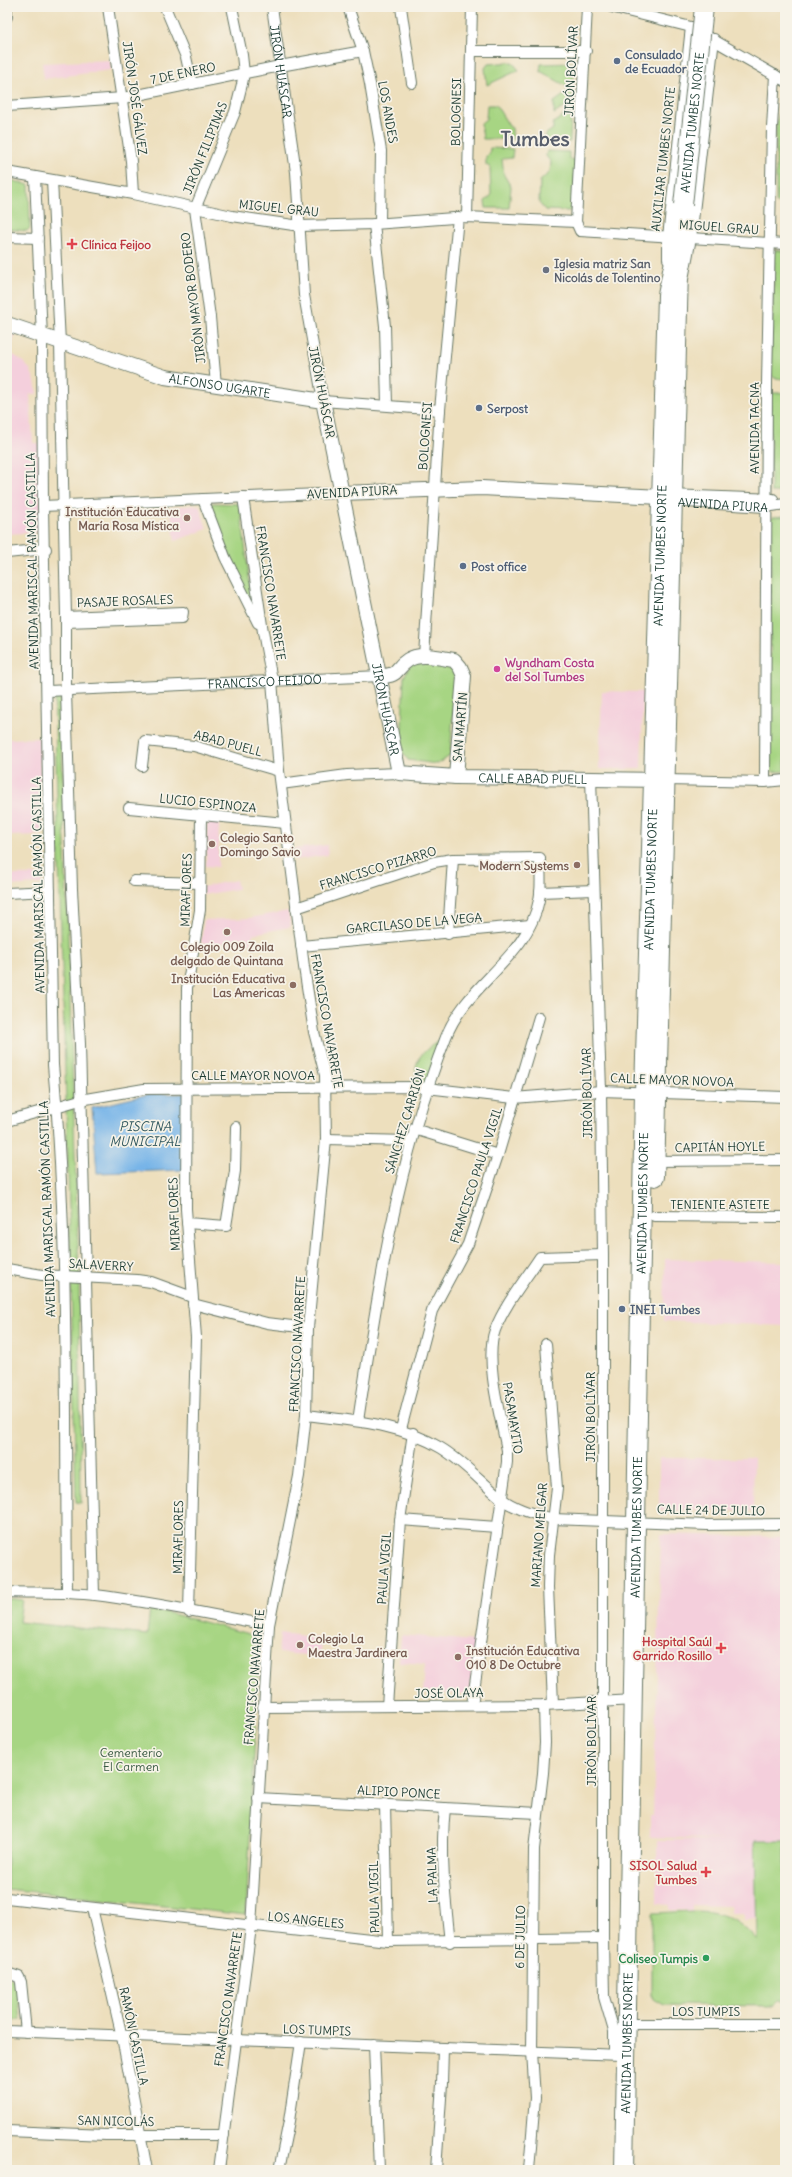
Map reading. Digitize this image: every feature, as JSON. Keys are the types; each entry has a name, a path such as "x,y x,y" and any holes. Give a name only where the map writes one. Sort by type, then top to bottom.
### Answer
{"highway":[{"name":"AVENIDA TUMBES NORTE","path":"624,2170 620,2055 633,2024 651,1092 670,498 673,294 704,7"},
{"name":"AVENIDA TUMBES NORTE","path":"636,2170 633,2024 634,1700 643,1521 656,1161 651,1092"}],"main road":[{"name":"ALFONSO UGARTE","path":"7,324 42,337 166,377 323,401"},
{"name":"JIRÓN HUÁSCAR","path":"323,401 399,773"},
{"name":"AVENIDA PIURA","path":"342,492 435,488 482,488 670,498"},
{"name":"FRANCISCO FEIJOO","path":"380,676 391,676 397,673 407,660 424,656 454,660 460,666 464,676"},
{"name":"SAN MARTÍN","path":"456,777 464,676"},
{"name":"CALLE ABAD PUELL","path":"399,773 456,777 660,780"}],"street":[{"path":"7,17 8,7"},
{"name":"JIRÓN JOSÉ GÁLVEZ","path":"108,7 132,161 134,194"},
{"path":"165,7 186,57 192,84"},
{"path":"232,7 244,73"},
{"name":"JIRÓN HUÁSCAR","path":"272,7 296,172 304,295 323,401"},
{"name":"LOS ANDES","path":"348,7 362,51 370,84 381,151 377,223 385,326 387,405"},
{"path":"401,7 412,83"},
{"name":"BOLOGNESI","path":"424,656 440,410 462,217 472,7"},
{"name":"JIRÓN BOLÍVAR","path":"578,226 587,7"},
{"path":"611,7 691,26 785,81"},
{"name":"AUXILIAR TUMBES NORTE","path":"679,237 691,26"},
{"path":"679,237 714,39"},
{"name":"7 DE ENERO","path":"7,106 123,98 362,51"},
{"path":"470,51 586,51"},
{"name":"JIRÓN FILIPINAS","path":"195,209 235,112 244,73"},
{"name":"AVENIDA TACNA","path":"765,782 766,503 772,128 775,75"},
{"name":"MIGUEL GRAU","path":"7,172 134,194 195,209 300,226 377,223 462,217 578,226 679,237 785,244"},
{"name":"AVENIDA MARISCAL RAMÓN CASTILLA","path":"36,177 42,337 43,506 46,549 53,1065 57,1107 64,1276 67,1593"},
{"path":"52,180 60,342 66,619 66,691 72,890 80,1044 80,1100 94,1595"},
{"name":"JIRÓN MAYOR BODERO","path":"195,209 209,309 216,384"},
{"path":"7,237 38,238"},
{"name":"ALFONSO UGARTE","path":"323,401 440,410"},
{"name":"AVENIDA PIURA","path":"43,506 342,492"},
{"name":"FRANCISCO NAVARRETE","path":"219,2170 251,1927 263,1708 270,1625 297,1483 306,1415 308,1328 326,1139 325,1075 314,1032 301,946 279,771 272,680 263,632 243,497"},
{"name":"AVENIDA PIURA","path":"670,498 766,503 785,502"},
{"path":"203,499 225,557 263,632"},
{"path":"7,554 46,549"},
{"name":"PASAJE ROSALES","path":"183,612 182,618 66,619 183,612"},
{"name":"FRANCISCO FEIJOO","path":"48,692 272,680 380,676"},
{"name":"ABAD PUELL","path":"142,766 145,741 194,746 279,771"},
{"name":"CALLE ABAD PUELL","path":"281,784 347,775 399,773"},
{"name":"JIRÓN BOLÍVAR","path":"591,778 601,1091 603,1255 604,1997 620,2055"},
{"name":"CALLE ABAD PUELL","path":"660,780 765,782 785,780"},
{"name":"LUCIO ESPINOZA","path":"129,808 285,823"},
{"name":"MIRAFLORES","path":"189,1612 196,1337 186,1223 187,988 198,930 201,816"},
{"name":"FRANCISCO PIZARRO","path":"296,908 434,862 453,859 540,858"},
{"name":"SÁNCHEZ CARRIÓN","path":"358,1421 387,1239 414,1129 454,1020 465,1003 519,944 537,910 540,892 540,858"},
{"path":"448,934 453,859"},
{"path":"134,881 200,883"},
{"path":"540,892 594,890"},
{"path":"7,893 50,891"},
{"name":"GARCILASO DE LA VEGA","path":"301,946 448,934 530,924"},
{"name":"FRANCISCO PAULA VIGIL","path":"401,1429 432,1311 468,1244 498,1155 539,1017"},
{"name":"CALLE MAYOR NOVOA","path":"7,1121 80,1100 144,1089 418,1087 514,1098 601,1091 785,1097"},
{"path":"186,1223 226,1226 235,1171 236,1127"},
{"path":"414,1129 498,1155"},
{"path":"326,1139 410,1142"},
{"name":"CAPITÁN HOYLE","path":"656,1161 785,1160"},
{"name":"TENIENTE ASTETE","path":"654,1216 785,1217"},
{"name":"PASAMAYITO","path":"472,1706 497,1527 503,1500 507,1450 493,1382 492,1355 495,1330 508,1306 540,1257 603,1255"},
{"name":"SALAVERRY","path":"7,1269 42,1275 86,1276 151,1282 192,1300 267,1323 308,1328"},
{"name":"MARIANO MELGAR","path":"546,1344 557,1488 548,1587 548,1704"},
{"name":"CALLE 24 DE JULIO","path":"306,1415 358,1421 401,1429 412,1433 441,1448 480,1479 503,1500 530,1512 553,1519 564,1521 643,1521 707,1525 785,1524"},
{"name":"PAULA VIGIL","path":"387,1706 400,1520 412,1433"},
{"path":"400,1520 497,1527"},
{"path":"7,1592 67,1593 136,1600 189,1612 270,1625"},
{"name":"JOSÉ OLAYA","path":"263,1708 472,1706 634,1700"},
{"name":"6 DE JULIO","path":"529,2170 535,2098 532,2052 534,1849 545,1751 548,1704"},
{"name":"ALIPIO PONCE","path":"258,1798 538,1813"},
{"name":"PAULA VIGIL","path":"385,1804 388,1941"},
{"name":"LA PALMA","path":"445,1808 443,1824 446,1910 450,1942"},
{"name":"LOS ANGELES","path":"7,1898 251,1927 388,1941 534,1941 603,1938"},
{"name":"RAMÓN CASTILLA","path":"92,1908 122,2037 147,2170"},
{"path":"7,1972 19,1976 22,1982 26,2032"},
{"name":"LOS TUMPIS","path":"633,2024 785,2024"},
{"name":"LOS TUMPIS","path":"7,2031 122,2037 301,2042 620,2055"},
{"path":"279,2170 289,2121 301,2042"},
{"path":"374,2045 380,2170"},
{"path":"436,2170 443,2048"},
{"name":"SAN NICOLÁS","path":"7,2131 106,2135 224,2135"}],"shaded area":[{"path":"110,60 111,70 44,79 42,63"},
{"path":"7,332 15,335 10,353 20,359 30,369 35,381 37,394 30,394 33,443 41,444 42,532 7,534"},
{"name":"Institución Educativa María Rosa Mística","path":"199,505 207,529 175,541 170,507"},
{"path":"602,691 643,692 641,769 599,769"},
{"path":"40,738 42,835 7,836 7,739"},
{"name":"Colegio Santo Domingo Savio","path":"207,820 219,821 218,867 206,866"},
{"path":"327,845 328,855 295,860 293,849"},
{"path":"7,875 42,875 42,884 7,886"},
{"path":"236,880 238,889 203,895 202,887"},
{"name":"Colegio 009 Zoila delgado de Quintana","path":"288,911 291,927 253,934 251,943 201,943 204,920 250,918"},
{"path":"665,1259 785,1262 785,1326 664,1321"},
{"path":"659,1458 754,1458 753,1511 659,1510"},
{"name":"Hospital Saúl Garrido Rosillo","path":"661,1534 785,1537 785,1841 755,1841 756,1919 744,1920 744,1913 731,1913 730,1906 692,1905 692,1910 670,1910 670,1905 657,1904 657,1840 725,1840 650,1837 650,1815 653,1815"},
{"name":"Colegio La Maestra Jardinera","path":"280,1633 321,1638 320,1656 278,1653"},
{"path":"401,1635 476,1641 470,1694 423,1693 425,1664 399,1662"}],"green space":[{"path":"512,62 519,70 487,85 485,68 488,64"},
{"path":"573,63 572,102 554,114 554,102 567,93 568,87 540,71 541,64"},
{"path":"785,99 785,203 776,203 776,125 783,100"},
{"path":"487,105 496,105 509,126 512,128 513,139 483,139 481,123 486,119"},
{"path":"571,111 570,142 546,141 546,134 553,129 553,123"},
{"path":"490,148 513,149 512,158 502,159 504,175 511,187 509,208 486,208 485,201 491,196 490,167 486,165 486,156 489,155"},
{"path":"547,151 569,152 569,159 576,160 574,208 569,211 545,210 539,203 540,181 550,172 551,162 546,156"},
{"path":"7,179 29,185 30,228 27,231 7,229"},
{"path":"775,250 785,251 785,379 774,378 770,373"},
{"path":"773,393 785,393 785,492 771,492 770,395"},
{"path":"213,503 240,504 251,594 249,597 246,595 209,506"},
{"path":"785,516 785,771 773,772 770,769 771,519 773,517"},
{"path":"414,662 450,662 456,673 450,756 437,764 408,760 401,750 404,677"},
{"path":"54,691 60,691 79,1276 71,1276"},
{"path":"446,1036 428,1089 418,1087 416,1068 421,1056 431,1046"},
{"path":"71,1279 79,1279 81,1503 76,1502"},
{"name":"Cementerio El Carmen","path":"7,1598 22,1600 19,1622 147,1635 150,1608 260,1637 246,1915 7,1889"},
{"name":"Coliseo Tumpis","path":"755,1841 785,1841 785,2001 779,2001 774,2006 664,2005 654,1999 652,1994 652,1913 697,1911 722,1915 733,1920 757,1941"},
{"path":"7,1978 17,1981 21,2020 7,2020"}],"water":[{"name":"PISCINA MUNICIPAL","path":"149,1094 186,1094 185,1170 97,1173 92,1108"}],"place":[{"name":"Consulado de Ecuador","path":"617,61"},
{"name":"Clínica Feijoo","path":"72,244"},
{"name":"Iglesia matriz San Nicolás de Tolentino","path":"546,270"},
{"name":"Serpost","path":"479,408"},
{"name":"Institución Educativa María Rosa Mística","path":"187,518"},
{"name":"Post office","path":"463,566"},
{"name":"Wyndham Costa del Sol Tumbes","path":"497,669"},
{"name":"Colegio Santo Domingo Savio","path":"212,844"},
{"name":"Modern Systems","path":"577,865"},
{"name":"Colegio 009 Zoila delgado de Quintana","path":"227,932"},
{"name":"Institución Educativa Las Americas","path":"293,985"},
{"name":"INEI Tumbes","path":"622,1309"},
{"name":"Colegio La Maestra Jardinera","path":"300,1645"},
{"name":"Hospital Saúl Garrido Rosillo","path":"721,1648"},
{"name":"Institución Educativa 010 8 De Octubre","path":"458,1657"},
{"name":"SISOL Salud Tumbes","path":"706,1872"},
{"name":"Coliseo Tumpis","path":"706,1958"}],"district":[{"name":"Tumbes","path":"535,138"}]}
